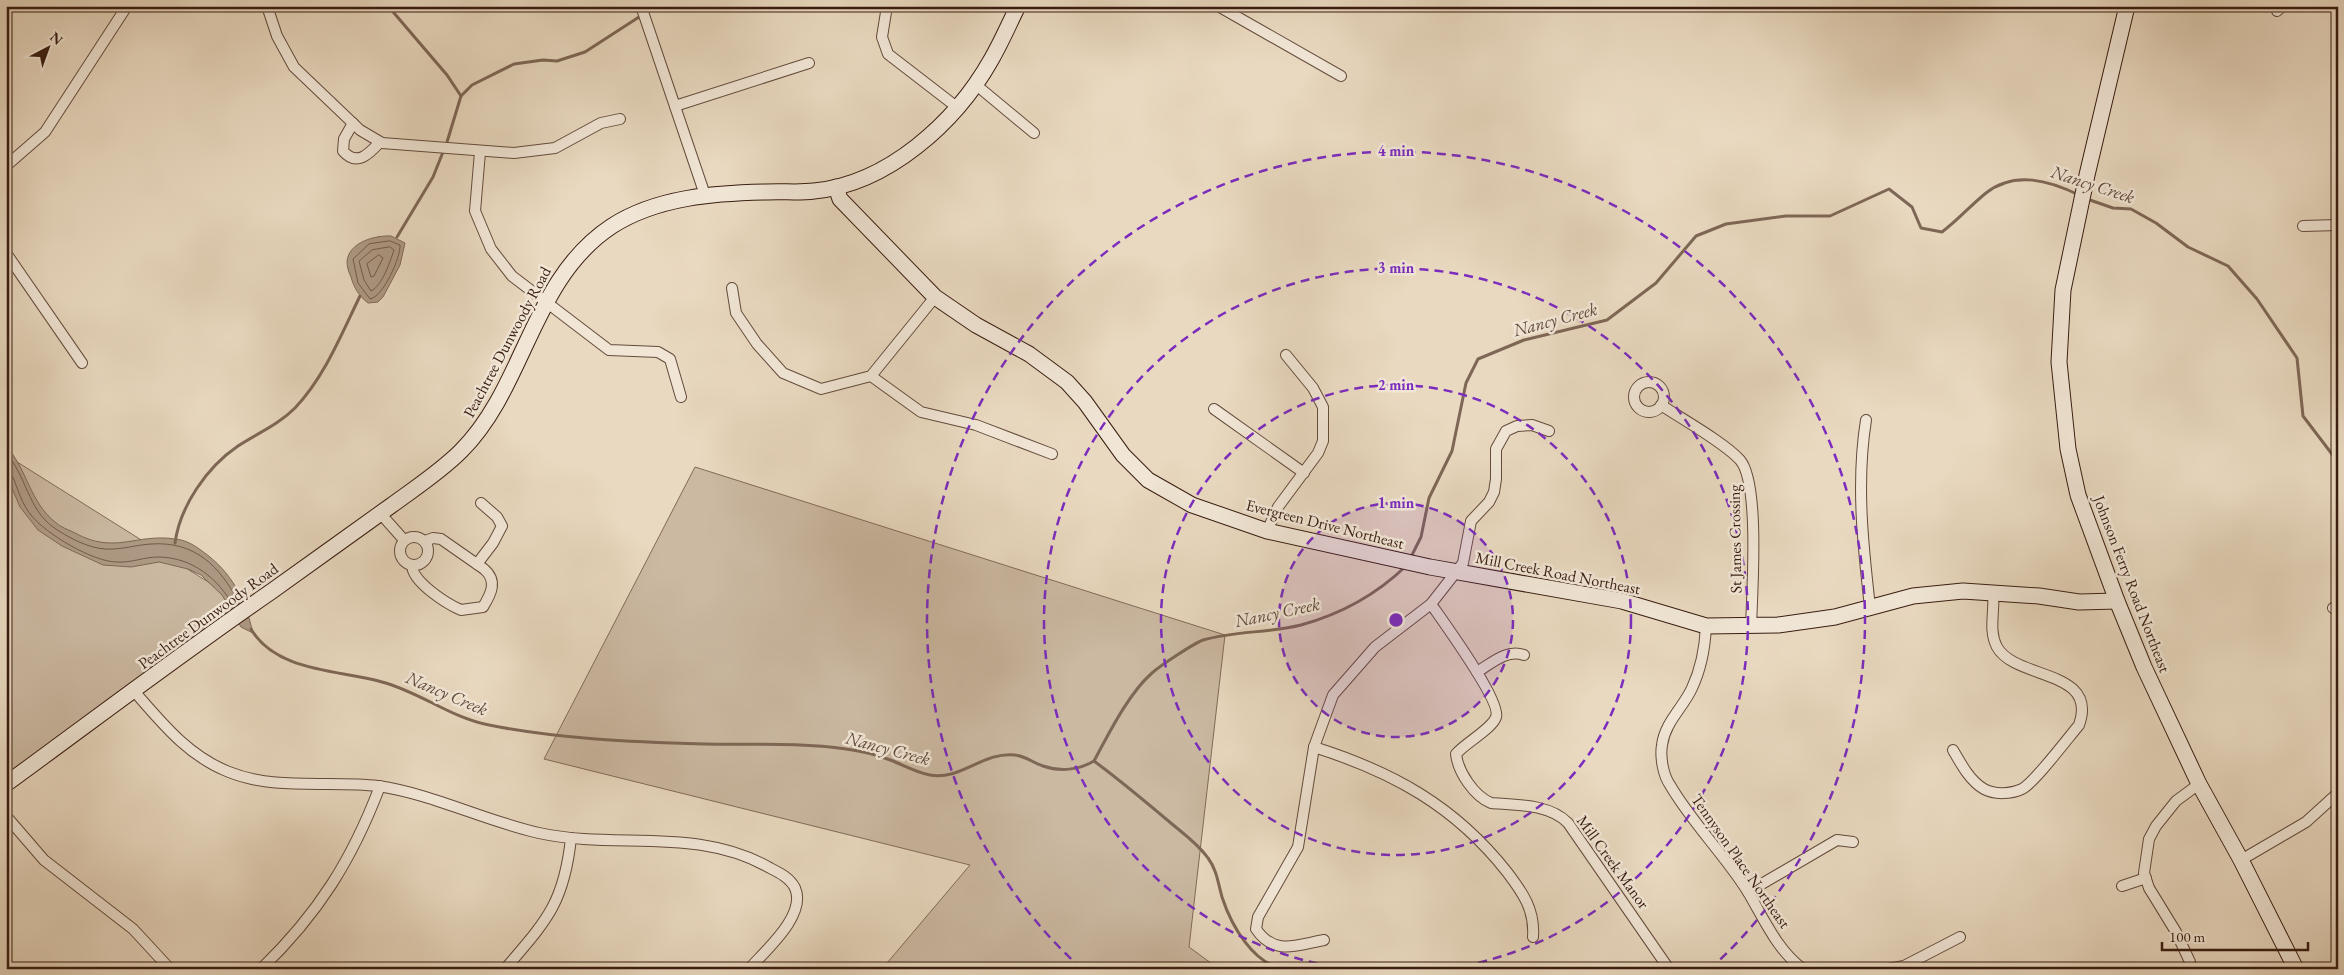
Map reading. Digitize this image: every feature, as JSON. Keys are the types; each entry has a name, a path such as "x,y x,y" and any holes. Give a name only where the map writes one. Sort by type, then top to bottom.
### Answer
{"main road":[{"name":"Peachtree Dunwoody Road","path":"6,784 439,470 477,433 491,414 545,303 564,272 597,236 623,218 648,208 705,195 814,191 836,187 867,176 896,160 932,133 958,108 991,61 1018,6"},
{"name":"Johnson Ferry Road Northeast","path":"2127,6 2087,175 2063,290 2059,362 2068,449 2078,495 2116,601 2174,735 2241,860 2296,969"},
{"name":"Evergreen Drive Northeast","path":"836,187 840,199 935,297 976,325 1029,354 1055,371 1085,402 1123,454 1148,480 1192,505 1267,531 1457,572"},
{"name":"Mill Creek Road Northeast","path":"1457,572 1622,601 1706,626 1751,627 1834,617 1913,596 1963,591 2039,596 2079,602 2116,601"}],"street":[{"path":"6,166 45,132 127,6"},
{"path":"267,6 278,36 294,67 360,130 380,142 480,152 514,153 555,148 601,123 620,119"},
{"path":"641,6 705,195"},
{"path":"887,6 882,37 888,54 958,108"},
{"path":"1218,6 1341,76"},
{"path":"2274,6 2277,11 2283,6"},
{"path":"675,106 809,63"},
{"path":"975,84 1034,133"},
{"path":"353,123 343,146 343,151 348,156 358,159 368,155 380,142"},
{"path":"480,152 476,211 491,249 512,276 609,350 658,352 670,360 681,397"},
{"path":"2303,226 2338,225"},
{"path":"6,253 82,363"},
{"path":"732,288 736,313 756,344 783,373 821,389 871,376 935,297"},
{"path":"1267,531 1278,508 1304,473 1323,441 1323,407 1313,388 1286,354"},
{"path":"871,376 921,412 976,425 1052,454"},
{"name":"St James Crossing","path":"1661,405 1725,448 1740,460 1747,472 1752,510 1751,627"},
{"path":"1214,409 1304,473"},
{"path":"1866,420 1861,460 1864,554 1870,607"},
{"path":"1457,572 1464,563 1471,521 1489,502 1494,492 1496,449 1500,439 1506,431 1518,426 1532,424 1549,431"},
{"path":"477,564 494,543 502,526 497,517 481,503"},
{"path":"380,513 404,540"},
{"path":"414,536 425,541 428,549 426,559 421,564 412,565 406,563 399,552 404,540 414,536"},
{"path":"412,565 412,571 423,585 454,607 468,611 483,607 493,589 490,574 442,538 433,538 425,541"},
{"name":"Mill Creek Road Northeast","path":"1324,940 1279,947 1263,938 1256,928 1258,917 1298,847 1314,746 1333,695 1350,674 1375,647 1431,604 1457,572"},
{"path":"1953,750 1969,776 1984,789 1995,793 2010,793 2024,788 2079,725 2082,717 2076,692 2066,684 2054,676 2020,666 2004,656 1992,634 1993,594"},
{"name":"Mill Creek Manor","path":"1431,604 1477,672 1497,709 1496,717 1456,754 1460,771 1482,799 1491,803 1526,806 1560,815 1568,823 1622,897 1669,969"},
{"name":"Tennyson Place Northeast","path":"1706,626 1700,669 1692,690 1666,730 1662,744 1662,759 1669,784 1748,892 1766,925 1795,963 1803,969"},
{"path":"1477,672 1507,654 1514,652 1524,655"},
{"path":"134,691 182,744 204,760 228,772 270,782 380,786 530,831 571,838 695,842 740,854 763,864 790,881 797,895 798,904 791,920 749,969"},
{"path":"1314,746 1354,759 1398,780 1454,815 1500,863 1516,884 1531,909 1534,921 1533,937"},
{"path":"2190,962 2144,873 2150,839 2156,826 2176,801 2199,784"},
{"path":"261,969 297,932 330,890 364,827 380,786"},
{"path":"2241,860 2306,822 2338,793"},
{"path":"6,816 44,860 133,929 170,969"},
{"path":"505,969 542,925 554,907 568,865 571,838"},
{"path":"1748,892 1837,840 1852,842"},
{"path":"2122,886 2146,878"},
{"path":"1888,969 1904,966 1960,937"}],"shaded area":[{"path":"6,455 248,607 6,786"},
{"path":"695,467 1225,635 1189,947 1219,969 882,969 970,865 544,759"}],"water":[{"path":"391,236 405,243 400,265 383,297 378,302 368,303 359,295 354,285 347,266 349,255 352,249 364,241"},
{"path":"6,446 19,465 40,505 62,527 89,539 102,542 114,543 161,538 175,539 190,543 202,551 222,568 236,587 246,609 253,633 241,627 222,595 201,575 188,569 159,562 131,567 103,565 62,546 38,530 20,507 6,474"}],"waterway":[{"path":"388,6 447,75 461,96"},
{"path":"397,237 433,177 447,142 461,96 472,85 514,64 543,60 557,61 585,52 656,6"},
{"name":"Nancy Creek","path":"1410,559 1421,537 1429,498 1452,451 1466,383 1478,359 1524,340 1607,320 1656,283 1696,236 1726,224 1786,216 1830,216 1889,189 1912,207 1921,228 1942,232 1986,193 1997,186 2009,182 2021,180 2044,182 2079,195"},
{"name":"Nancy Creek","path":"2087,199 2113,208 2131,209 2156,223 2188,247 2228,266 2257,299 2297,358 2303,416 2338,462"},
{"path":"175,543 178,529 189,502 206,476 238,446 282,419 306,396 332,355 360,296"},
{"name":"Nancy Creek","path":"251,629 262,643 276,654 292,662 396,686 462,717 489,725 542,734 623,741 828,747 876,755 916,771 941,776 952,774 982,761 1004,755 1019,756 1039,765 1056,769 1069,769 1094,761 1135,691 1162,665 1192,646 1203,640 1215,637 1289,628 1330,615 1370,595 1406,566"},
{"path":"1094,761 1200,848 1213,867 1226,908 1237,931 1262,960 1284,969"},
{"path":"1293,969 1318,965 1348,969"}]}
